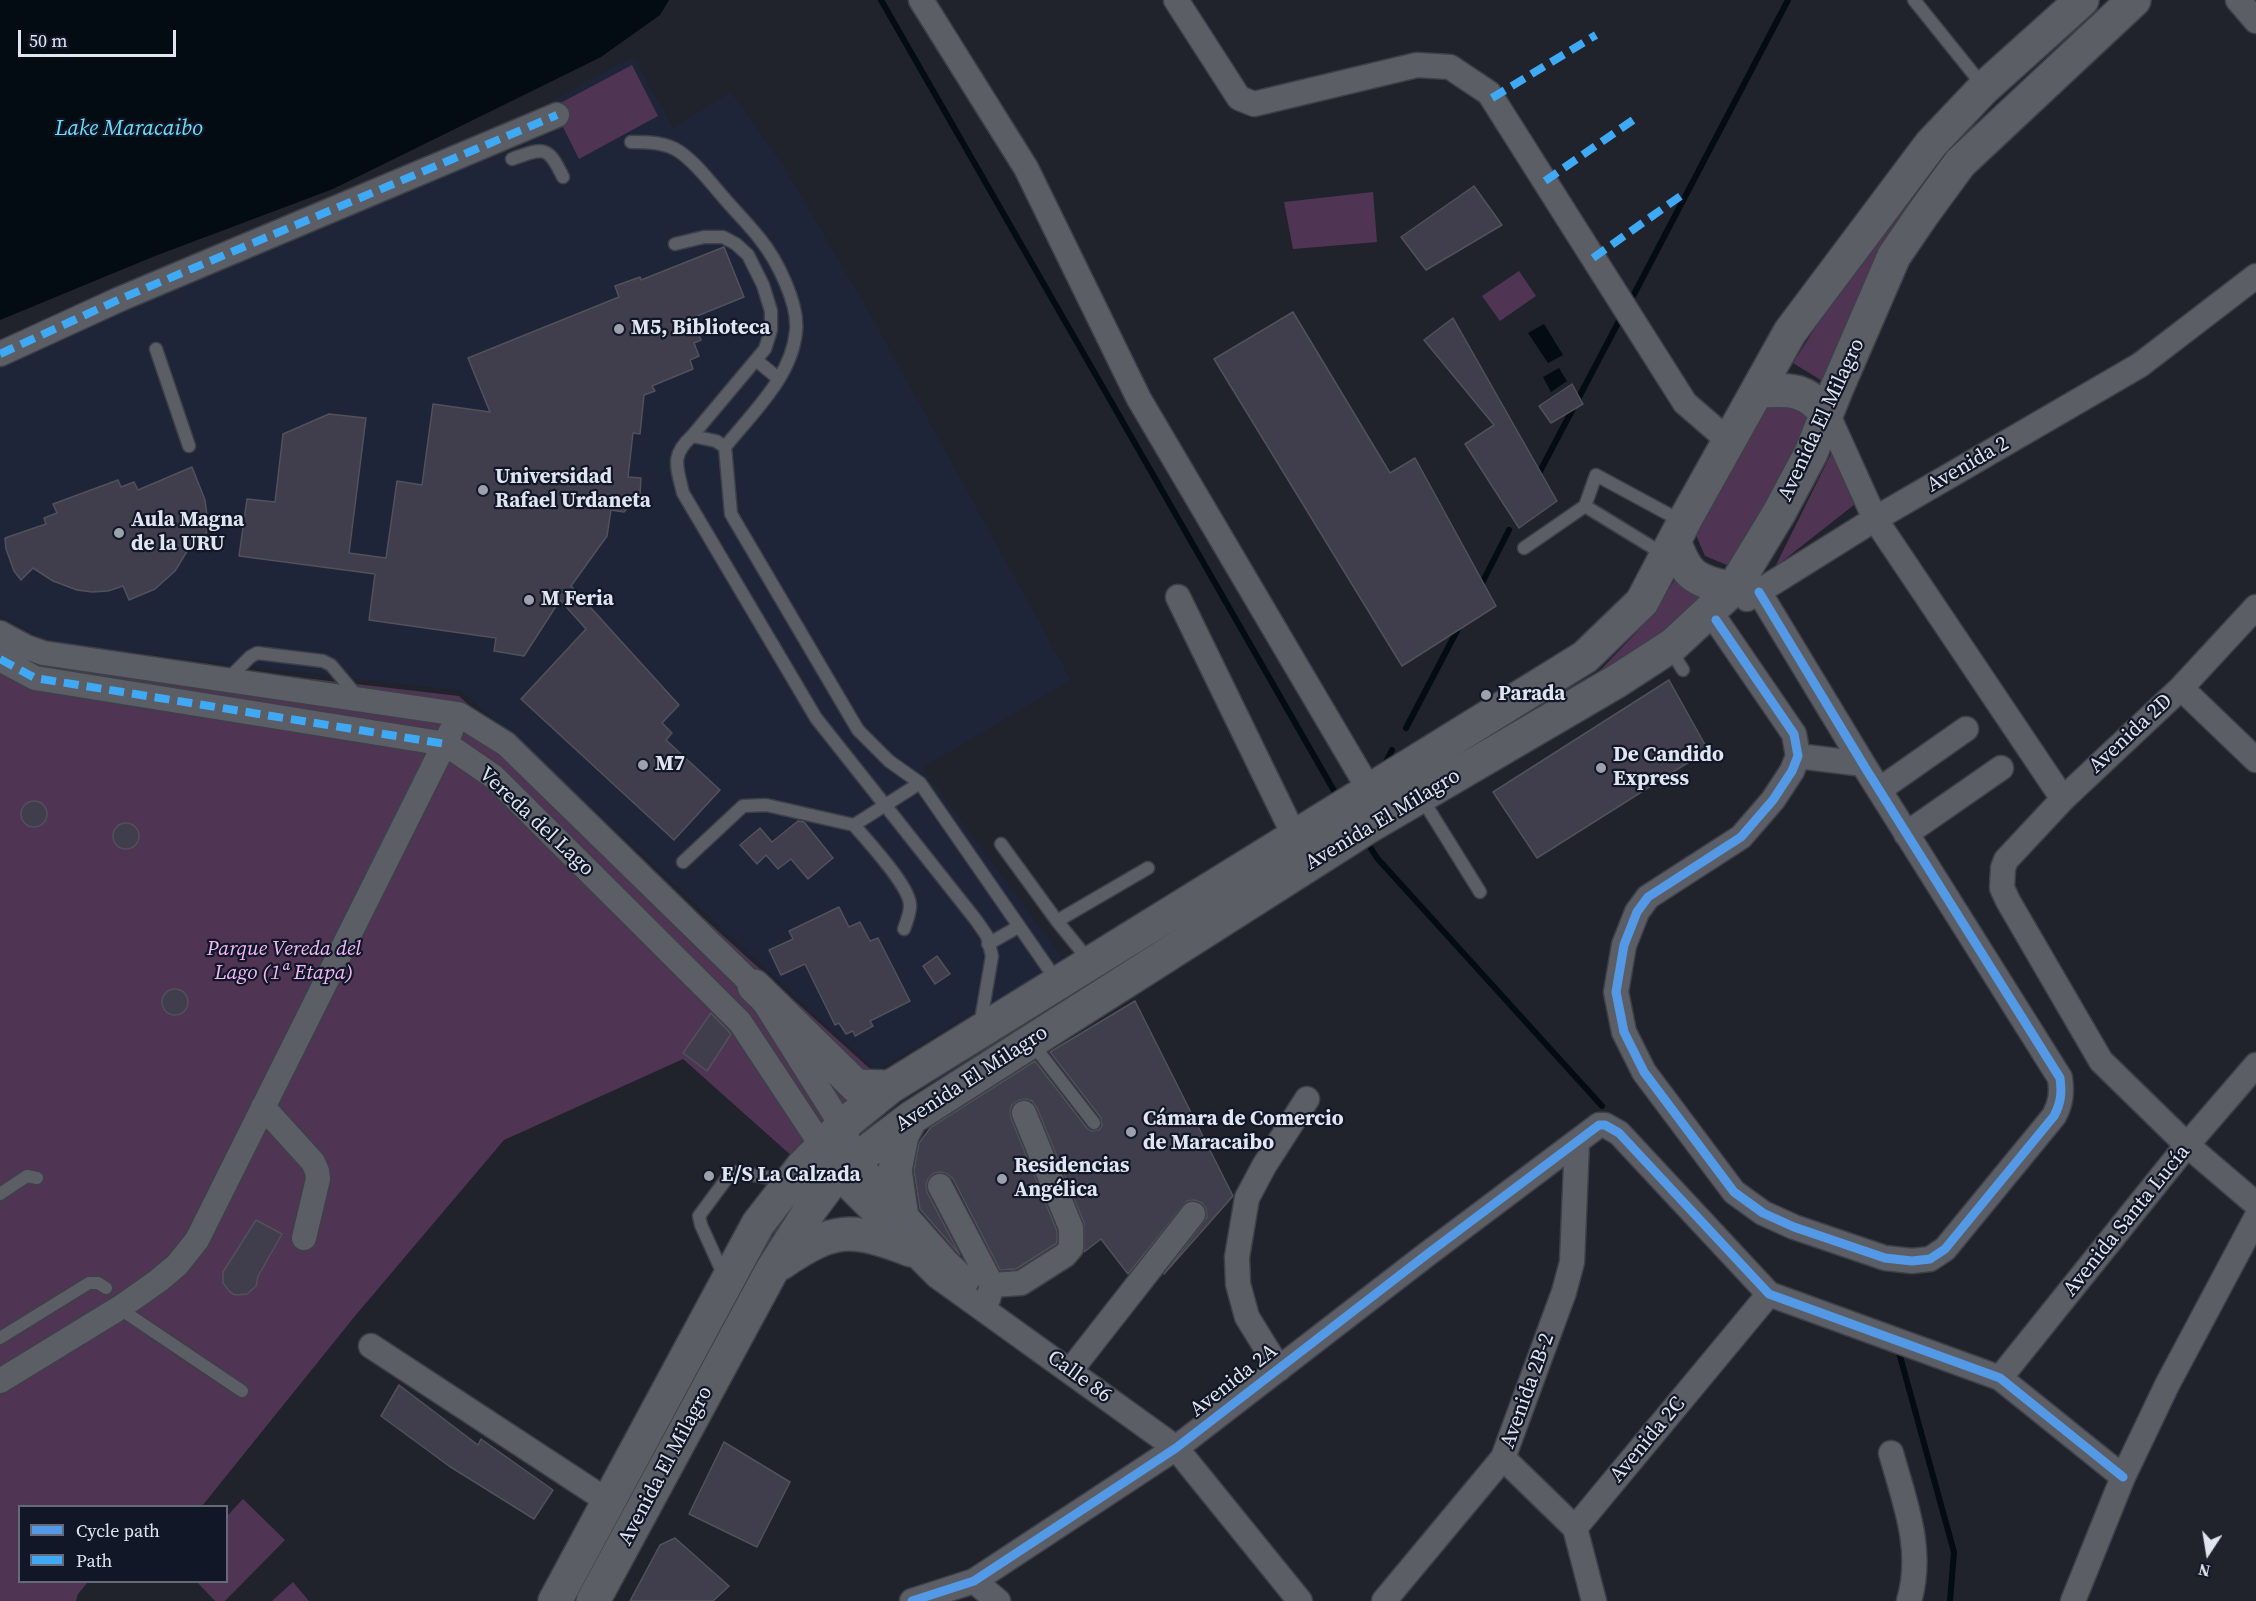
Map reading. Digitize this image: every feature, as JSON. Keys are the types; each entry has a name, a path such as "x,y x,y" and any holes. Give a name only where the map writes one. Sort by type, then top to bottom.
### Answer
{"main road":[{"name":"Avenida El Milagro","path":"593,1601 772,1269 812,1207 839,1151 890,1087 1585,657 1642,602 1790,332 1931,144 1984,88 2082,0"},
{"name":"Avenida El Milagro","path":"555,1601 758,1224 791,1182 839,1151 911,1118 1365,828 1617,681 1676,654 1746,590 1785,503 1811,453 1894,256 1960,163 2134,0"},
{"path":"1757,391 1790,390 1812,397 1827,413"},
{"path":"1674,540 1687,570 1711,584 1746,590"},
{"path":"754,986 856,1086 890,1087"},
{"path":"902,1211 895,1170 902,1136 911,1118"},
{"path":"772,1269 810,1243 840,1233 876,1236 911,1250"}],"street":[{"path":"921,0 1026,168 1139,399 1370,791"},
{"path":"1176,0 1239,98 1247,102 1254,104 1417,65 1450,67 1489,93 1684,403 1729,441"},
{"path":"2238,0 2256,21"},
{"path":"0,354 120,299 557,115"},
{"name":"Avenida 2","path":"1676,654 1716,620 1746,590 1875,519 2140,365 2256,276"},
{"path":"1827,413 1875,519 2063,798"},
{"path":"1716,620 1794,734 1798,756 1792,771 1773,800 1742,837 1648,897 1637,912 1624,945 1616,992 1624,1032 1644,1072 1734,1192 1763,1213 1794,1227 1885,1258 1912,1261 1930,1259 1945,1249 2054,1116 2060,1105 2062,1093 2060,1078 1863,764 1746,590"},
{"path":"1178,597 1295,837"},
{"name":"Avenida 2D","path":"2187,1145 2111,1072 2092,1048 2008,901 2002,888 2003,868 2006,860 2063,798 2181,688 2256,607"},
{"name":"Vereda del Lago","path":"0,633 26,647 44,653 458,714 506,744 754,986 839,1151"},
{"name":"Vereda del Lago","path":"0,659 35,678 446,744 494,777 740,1022 839,1151"},
{"path":"2181,688 2256,760"},
{"path":"0,1381 121,1307 177,1265 197,1240 446,744 458,714"},
{"path":"1879,790 1966,729"},
{"path":"1798,756 1863,764"},
{"path":"1906,834 2001,768"},
{"name":"Avenida Santa Lucía","path":"2000,1378 2187,1145 2256,1065"},
{"path":"1279,1369 1247,1317 1238,1284 1237,1257 1247,1198 1264,1166 1307,1099"},
{"path":"263,1107 312,1162 317,1171 318,1179 304,1238"},
{"path":"990,1292 1028,1280 1065,1255 1071,1248 1071,1228 1024,1113"},
{"name":"Avenida 2A","path":"912,1601 974,1581 1176,1448 1599,1125 1613,1128 1769,1294"},
{"name":"Avenida 2B-2","path":"1390,1599 1503,1458 1564,1292 1572,1262 1577,1142"},
{"path":"2187,1145 2256,1204"},
{"path":"839,1151 902,1211 947,1262 990,1292 1061,1364 1193,1214"},
{"name":"Calle 86","path":"839,1151 911,1250 937,1276 1176,1448 1300,1601"},
{"path":"940,1186 990,1292"},
{"path":"2073,1601 2122,1477 2167,1385 2256,1218"},
{"path":"1769,1294 2000,1378 2122,1477"},
{"name":"Avenida 2C","path":"1575,1528 1769,1294"},
{"path":"371,1346 609,1502"},
{"path":"1891,1453 1912,1530 1916,1569 1909,1601"},
{"path":"1503,1458 1575,1528 1594,1601"},
{"path":"974,1581 998,1601"}],"lane":[{"path":"1914,0 1984,88"},
{"path":"631,142 657,143 678,150 700,170 762,240 793,303 796,320 792,352 779,379 725,447 731,514 858,730 889,761 920,783 1059,983"},
{"path":"512,159 531,152 544,151 552,155 563,177"},
{"path":"675,244 704,237 723,237 736,244 748,255 763,285 771,311 771,330 765,349 681,446 676,460 683,493 816,718 976,920 992,956 978,1033"},
{"path":"156,349 189,446"},
{"path":"756,360 779,379"},
{"path":"692,436 716,441 725,447"},
{"path":"1524,548 1585,506 1596,475 1674,540"},
{"path":"1585,506 1674,540"},
{"path":"226,680 257,653 323,661 331,665 360,700"},
{"path":"854,825 920,783"},
{"path":"1421,796 1480,892"},
{"path":"682,862 743,806 766,805 854,825 906,892 910,906 904,929"},
{"path":"1001,844 1057,921 1092,963"},
{"path":"1057,921 1149,868"},
{"path":"988,944 1018,927"},
{"path":"1030,1041 1094,1124"},
{"path":"727,1283 701,1225 700,1213 730,1174 737,1172 791,1182"},
{"path":"0,1194 27,1176 37,1178"},
{"path":"0,1338 89,1283 98,1283 106,1288"},
{"path":"121,1307 129,1315 242,1391"}],"shaded area":[{"name":"Universidad Rafael Urdaneta","path":"633,56 673,128 731,92 785,168 873,319 1071,680 922,768 1064,960 876,1071 529,750 461,691 50,643 0,616 0,364 114,310 558,131 545,105"}],"green space":[{"path":"632,65 658,116 579,159 553,107"},
{"path":"1373,192 1377,242 1293,249 1284,202"},
{"path":"1909,198 1858,302 1824,382 1793,363 1853,268"},
{"path":"1519,271 1536,296 1500,321 1482,296"},
{"path":"1762,403 1792,403 1810,421 1751,535 1727,565 1705,556 1696,535"},
{"path":"1835,446 1864,497 1775,567"},
{"path":"1677,577 1706,596 1660,639 1587,684 1637,632"},
{"name":"Parque Vereda del Lago (1ª Etapa)","path":"0,622 46,648 459,696 890,1087 803,1166 683,1059 504,1140 355,1316 203,1505 18,1505 18,1583 87,1583 78,1594 76,1601 0,1601"},
{"path":"243,1499 285,1540 225,1601 215,1601 198,1583 228,1583 228,1515"},
{"path":"293,1582 309,1601 272,1601"}],"water":[{"name":"Lake Maracaibo","path":"0,0 669,0 660,15 601,57 333,189 155,256 0,320"},
{"path":"1544,324 1563,355 1548,363 1528,333"},
{"path":"1559,368 1567,381 1551,392 1543,377"}],"building":[{"path":"1474,186 1502,225 1426,270 1401,237"},
{"path":"724,247 744,297 692,318 701,340 694,343 699,356 690,360 693,369 652,386 655,391 644,395 640,434 633,433 628,477 641,478 640,495 624,512 611,510 607,536 571,586 679,705 662,723 672,733 666,740 720,790 674,840 521,699 586,629 560,600 524,656 494,651 496,638 369,620 375,574 239,556 247,499 275,502 283,434 329,414 366,418 349,553 386,558 397,481 422,485 433,404 490,412 468,358 619,297 615,286 640,277 641,280"},
{"path":"1293,312 1390,473 1415,458 1496,606 1402,666 1214,359"},
{"path":"1453,318 1557,501 1519,528 1465,444 1494,425 1424,340"},
{"path":"1572,384 1583,404 1551,423 1539,406"},
{"path":"192,467 205,500 207,515 207,530 202,551 189,548 175,571 155,589 129,600 123,586 108,591 77,590 53,581 33,568 21,580 14,571 6,549 5,538 46,524 44,518 57,513 53,504 118,480 121,487 134,482 138,490"},
{"path":"1669,680 1708,750 1537,858 1493,792"},
{"path":"34,801 43,805 47,814 43,823 34,827 25,823 21,814 25,805"},
{"path":"798,821 804,822 833,858 808,879 791,859 778,869 766,855 757,864 740,845 760,828 772,842"},
{"path":"126,823 135,827 139,836 135,845 126,849 117,845 113,836 117,827"},
{"path":"839,907 849,927 860,922 870,941 878,938 910,1001 870,1021 873,1026 855,1036 853,1031 846,1034 839,1023 835,1025 805,964 781,975 769,950 793,939 789,931"},
{"path":"937,956 950,974 935,984 923,966"},
{"path":"175,989 184,993 188,1002 184,1011 175,1015 166,1011 162,1002 166,993"},
{"path":"1135,1001 1233,1196 1164,1274 1207,1217 1202,1203 1194,1200 1187,1201 1128,1274 1101,1239 1084,1252 1084,1223 1037,1108 1032,1101 1019,1100 1012,1105 1011,1118 1057,1231 1057,1243 1016,1269 1000,1270 953,1179 941,1172 934,1173 928,1179 927,1192 960,1255 920,1209 914,1170 919,1143 931,1127 1035,1061 1087,1128 1091,1131 1099,1130 1102,1126 1101,1118 1050,1052"},
{"path":"711,1013 731,1034 707,1071 683,1053"},
{"path":"256,1220 282,1234 258,1276 256,1286 247,1294 235,1295 223,1283 223,1272"},
{"path":"399,1385 478,1445 481,1439 553,1490 534,1519 449,1466 381,1416"},
{"path":"724,1442 790,1482 757,1547 689,1514"},
{"path":"675,1538 729,1586 713,1601 630,1601 660,1545"}],"waterway":[{"path":"881,0 1337,796"},
{"path":"1632,298 1788,0"},
{"path":"1537,477 1619,321"},
{"path":"1480,587 1509,530"},
{"path":"1406,728 1460,625"},
{"path":"1384,766 1392,750"},
{"path":"1367,842 1377,858 1602,1106"},
{"path":"1898,1349 1954,1552 1950,1601"}],"marked path":[{"path":"1492,98 1596,35"},
{"path":"0,354 120,299 557,115"},
{"path":"1545,181 1636,118"},
{"path":"1593,258 1682,195"},
{"path":"0,659 35,678 446,744"}],"cycle path":[{"path":"1716,620 1794,734 1798,756 1792,771 1773,800 1741,837 1648,897 1637,912 1624,945 1616,992 1624,1032 1644,1072 1734,1192 1763,1213 1794,1227 1885,1258 1912,1261 1930,1259 1945,1249 2054,1116 2060,1098 2060,1078 1866,769 1759,592"},
{"path":"912,1601 974,1581 1176,1448 1599,1125 1605,1125 1619,1133 1769,1294 2000,1378 2123,1477"}],"place":[{"name":"M5, Biblioteca","path":"619,329"},
{"name":"Universidad Rafael Urdaneta","path":"483,490"},
{"name":"Aula Magna de la URU","path":"119,533"},
{"name":"M Feria","path":"529,600"},
{"name":"Parada","path":"1486,695"},
{"name":"M7","path":"643,765"},
{"name":"De Candido Express","path":"1601,768"},
{"name":"Cámara de Comercio de Maracaibo","path":"1131,1132"},
{"name":"E/S La Calzada","path":"709,1176"},
{"name":"Residencias Angélica","path":"1002,1179"}]}
